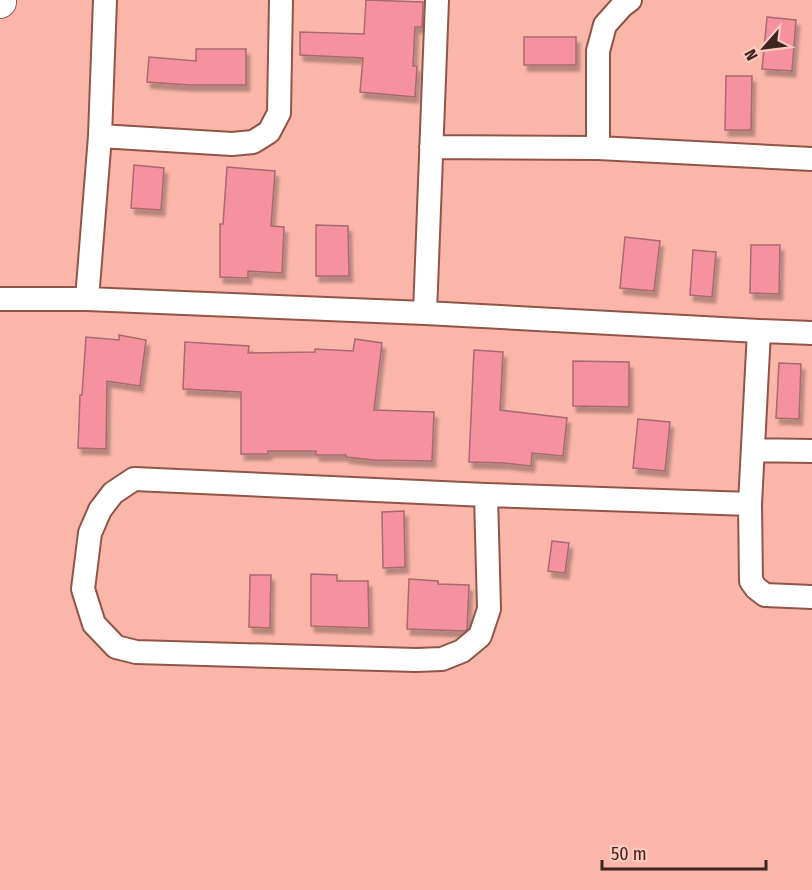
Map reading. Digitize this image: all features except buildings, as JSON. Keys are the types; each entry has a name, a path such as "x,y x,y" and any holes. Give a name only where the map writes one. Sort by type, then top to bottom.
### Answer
{"street":[{"path":"87,298 100,136 105,0"},
{"path":"100,136 232,144 253,142 269,132 279,113 281,0"},
{"path":"425,313 437,0"},
{"path":"598,148 598,51 606,25 630,0"},
{"path":"431,147 598,148 812,159"},
{"path":"0,299 87,298 812,333"},
{"path":"759,331 750,504 751,581 765,595 812,597"},
{"path":"753,450 812,451"},
{"path":"486,495 489,609 480,636 462,651 442,659 136,652 116,647 94,624 83,589 90,533 100,510 113,493 134,479 750,504"}]}
